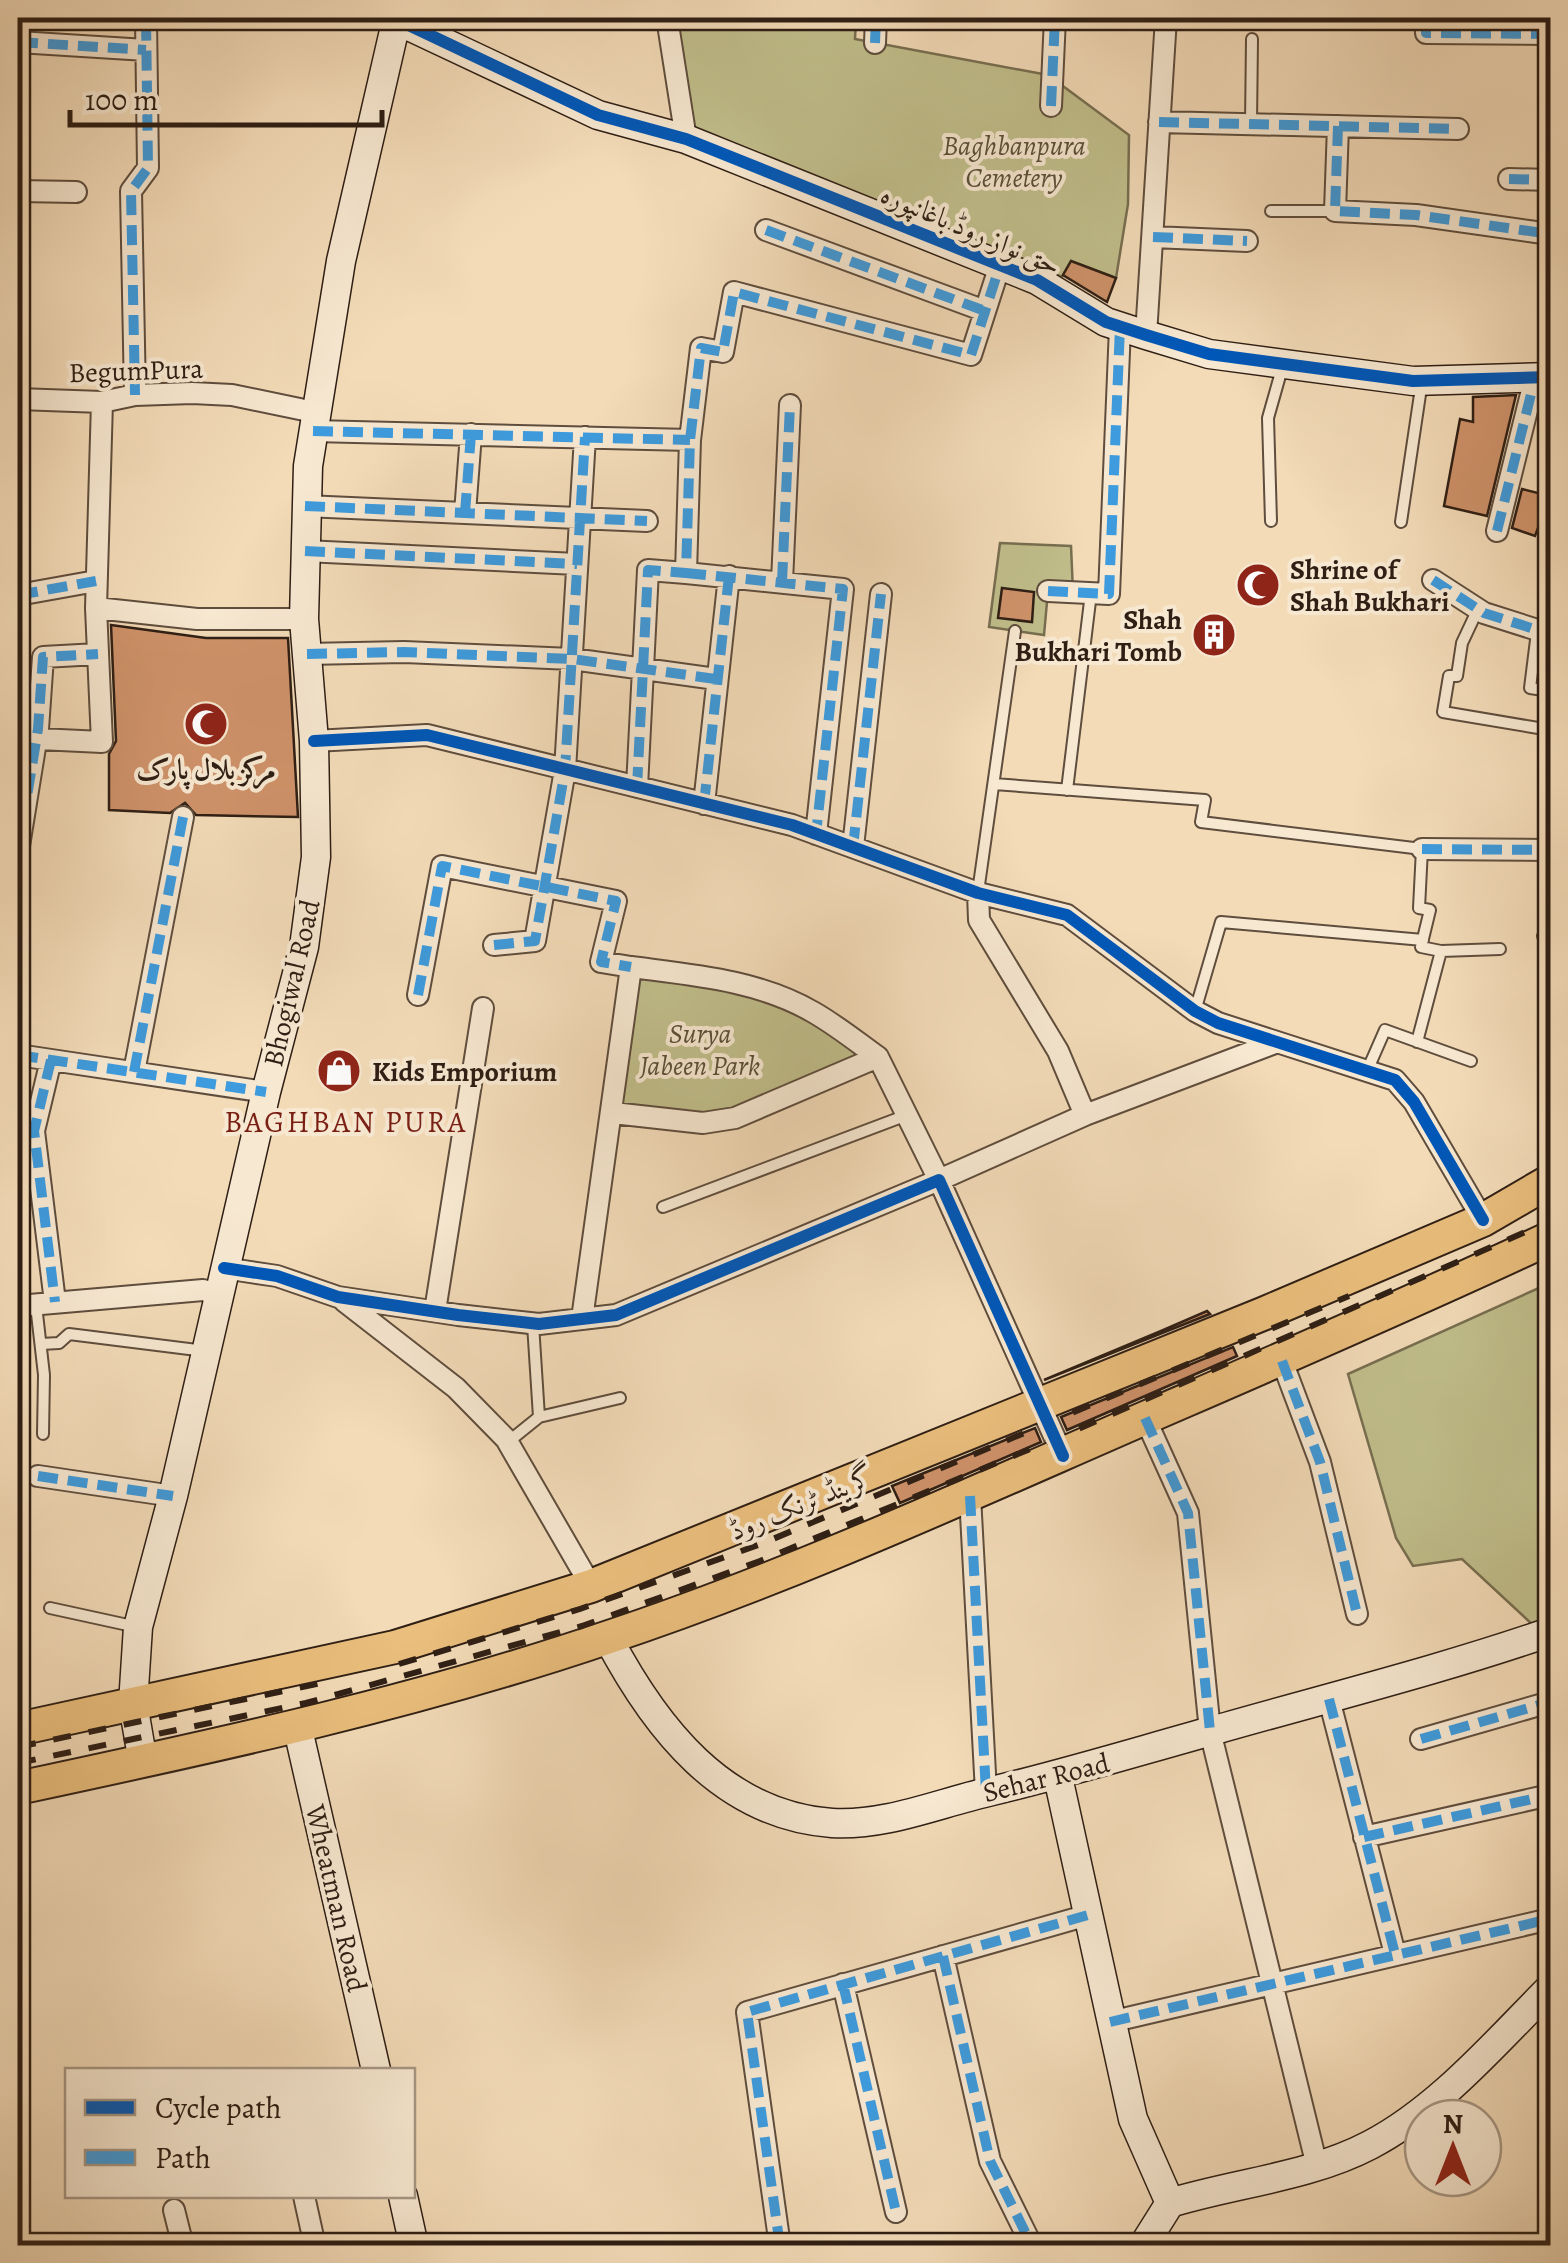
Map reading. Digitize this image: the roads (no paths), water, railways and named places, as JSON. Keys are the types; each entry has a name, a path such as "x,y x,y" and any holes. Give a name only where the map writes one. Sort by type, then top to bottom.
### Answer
{"main road":[{"name":"گرینڈ ٹرنک روڈ","path":"18,1729 395,1647 591,1586 1042,1407 1483,1220 1550,1181"},
{"name":"گرینڈ ٹرنک روڈ","path":"18,1788 298,1725 443,1688 608,1638 970,1496 1282,1361 1550,1238"}],"street":[{"path":"134,395 131,191 148,168 146,18"},
{"name":"حق نواز روڈ باغانپورہ","path":"395,18 598,116 686,139 1038,280 1133,331 1208,354 1422,380 1543,378"},
{"name":"Bhogiwal Road","path":"143,1762 133,1704 138,1627 174,1496 221,1281 307,929 316,857 314,741 304,619 305,506 313,422 341,261 395,18"},
{"path":"667,18 686,139"},
{"path":"875,44 876,18"},
{"path":"1050,106 1054,18"},
{"path":"1048,591 1109,594 1133,331 1152,237 1166,18"},
{"path":"1426,18 1426,33 1550,34"},
{"path":"18,42 146,50"},
{"path":"1159,122 1458,129"},
{"path":"1338,126 1335,211 1416,215 1550,234"},
{"path":"1509,178 1550,180"},
{"path":"18,191 76,192"},
{"path":"766,230 985,310"},
{"path":"1152,237 1247,240"},
{"path":"686,574 690,440 701,348 723,352 734,292 971,355 1000,265"},
{"path":"1497,531 1543,378"},
{"name":"BegumPura","path":"18,399 102,402 134,395 232,396 313,422 471,434 690,440"},
{"path":"27,739 102,742 96,581 102,402"},
{"path":"782,582 790,405"},
{"path":"465,513 471,434"},
{"path":"494,945 535,941 565,770 585,437"},
{"path":"305,506 646,521"},
{"path":"304,551 578,564"},
{"path":"637,787 648,570 844,589 816,834"},
{"path":"704,804 729,576"},
{"path":"1434,580 1478,609 1544,633"},
{"path":"18,595 96,581"},
{"path":"853,847 881,594"},
{"path":"96,608 198,619 304,619"},
{"path":"306,654 404,652 572,659 716,679"},
{"path":"18,852 27,739 43,657 98,654"},
{"path":"314,741 427,734 816,834 978,892 1066,915 1195,1011 1275,1042 1395,1080 1414,1102 1483,1220"},
{"path":"134,1072 183,817"},
{"path":"1422,848 1550,850"},
{"path":"418,996 442,866 616,900 601,962 730,980 812,1011 878,1057 939,1180 1063,1456"},
{"path":"978,892 979,920 1058,1051 1085,1115"},
{"path":"582,1320 630,967"},
{"path":"435,1311 483,1008"},
{"path":"51,1060 34,1131 40,1177 36,1304 203,1290 221,1281 277,1276 338,1297 533,1324 616,1315 1085,1115 1275,1042"},
{"path":"18,1055 266,1092"},
{"path":"613,1113 702,1123 735,1118 878,1057"},
{"path":"18,1180 40,1177"},
{"path":"338,1297 456,1388 508,1442 591,1586"},
{"path":"1282,1361 1320,1462 1358,1614"},
{"path":"1145,1418 1188,1514 1210,1731 1318,2166"},
{"path":"38,1476 174,1496"},
{"path":"970,1496 986,1792"},
{"name":"Sehar Road","path":"608,1638 629,1678 694,1764 736,1792 788,1813 831,1822 895,1818 986,1792 1058,1777 1550,1632"},
{"path":"1329,1699 1394,1954"},
{"path":"1421,1739 1550,1702"},
{"name":"Wheatman Road","path":"298,1725 376,2068"},
{"path":"1058,1777 1133,2119 1170,2203"},
{"path":"1364,1838 1550,1795"},
{"path":"780,2246 747,2012 1088,1915"},
{"path":"1110,2022 1550,1918"},
{"path":"943,1956 990,2161 1032,2246"},
{"path":"842,1984 896,2212"},
{"path":"1143,2246 1170,2203 1318,2166 1369,2146 1410,2121 1550,1988"},
{"path":"304,2198 315,2246"},
{"path":"403,2198 414,2246"},
{"path":"174,2210 183,2246"}],"lane":[{"path":"1251,124 1252,38"},
{"path":"1270,211 1335,211"},
{"path":"1272,521 1268,418 1284,364"},
{"path":"1401,522 1422,380"},
{"path":"1067,790 1092,593"},
{"path":"1478,609 1462,643 1457,676 1448,676 1443,712 1550,730"},
{"path":"978,892 1015,631"},
{"path":"1544,633 1530,688 1550,691"},
{"path":"994,784 1205,800 1202,822 1422,848 1419,908 1430,910 1421,947 1441,951 1500,950"},
{"path":"1195,1011 1221,922 1423,940"},
{"path":"1543,936 1550,948"},
{"path":"1417,1042 1441,951"},
{"path":"1367,1071 1385,1030 1471,1061"},
{"path":"663,1207 908,1114"},
{"path":"36,1304 43,1434"},
{"path":"533,1324 538,1418"},
{"path":"40,1344 59,1343 69,1334 207,1351"},
{"path":"508,1442 538,1418 620,1398"},
{"path":"50,1608 138,1627"}],"railway":[{"path":"18,1763 306,1703 582,1626 760,1561 1076,1430 1550,1221"},
{"path":"399,1664 580,1609 761,1544 1349,1296"},
{"path":"18,1747 331,1681"}],"place":[{"name":"Shrine of Shah Bukhari","path":"1258,585"},
{"name":"Shah Bukhari Tomb","path":"1214,635"},
{"name":"مرکز بلال پارک","path":"206,724"},
{"name":"Kids Emporium","path":"339,1071"}],"district":[{"name":"BAGHBAN PURA","path":"346,1122"}],"park label":[{"name":"Baghbanpura Cemetery","path":"1014,161"},
{"name":"Surya Jabeen Park","path":"700,1049"}]}
